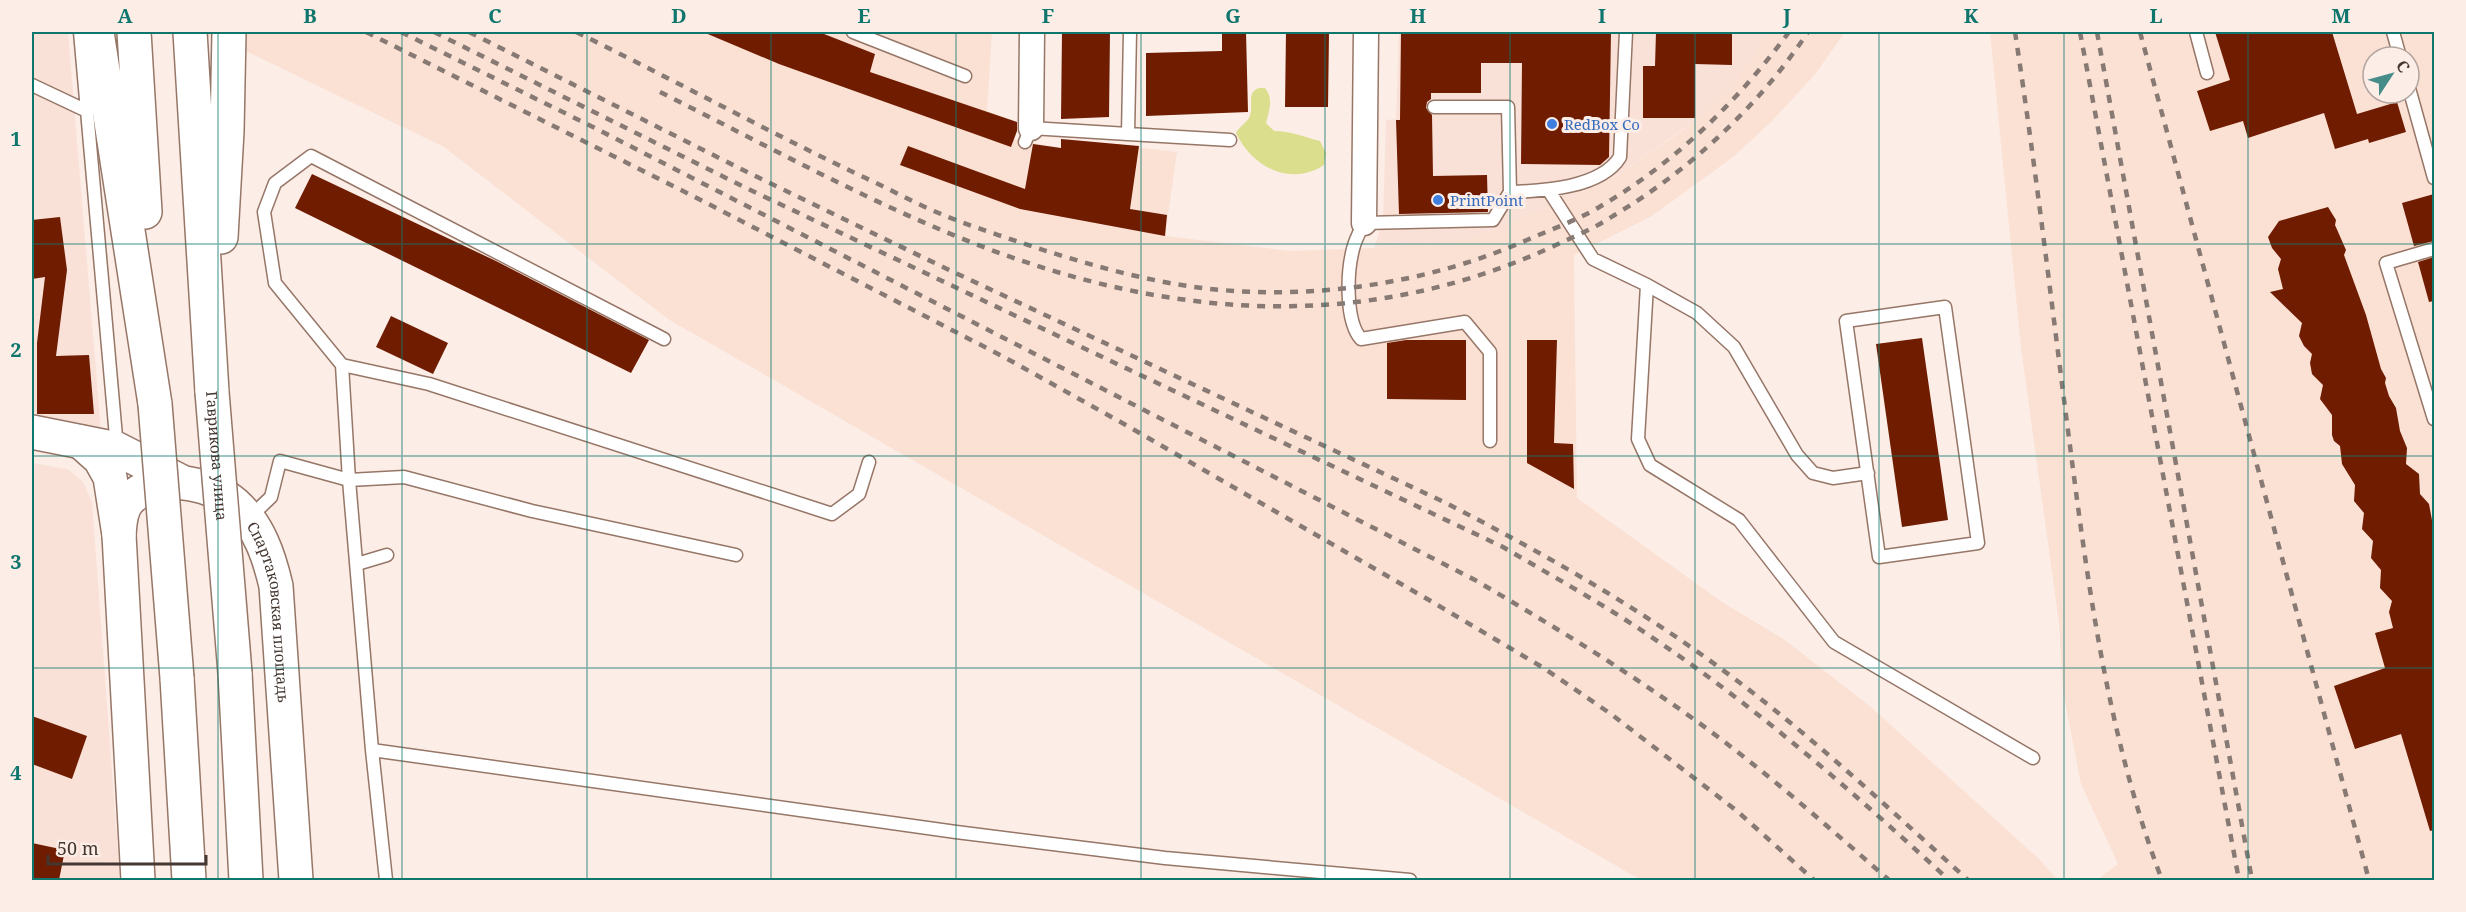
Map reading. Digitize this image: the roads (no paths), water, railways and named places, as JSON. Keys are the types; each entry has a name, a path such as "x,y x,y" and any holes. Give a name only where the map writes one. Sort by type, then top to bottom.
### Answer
{"main road":[{"path":"97,32 156,404"},
{"path":"134,32 156,404 177,678 189,880"},
{"name":"Гаврикова улица","path":"190,32 212,392 235,673 246,880"},
{"path":"212,392 227,131 229,32"},
{"path":"32,432 117,449 182,482"},
{"name":"Спартаковская площадь","path":"81,442 100,459 110,477 119,535 138,880"},
{"name":"Спартаковская площадь","path":"119,535 120,515 128,501 144,489 160,484 182,482 218,493 234,503 248,518 264,545 276,586 296,880"}],"street":[{"path":"1028,135 1032,32"},
{"path":"1364,223 1366,32"}],"lane":[{"path":"80,32 117,449"},
{"path":"853,32 965,76"},
{"path":"1128,134 1130,32"},
{"path":"1510,192 1549,191 1594,178 1614,167 1620,157 1626,32"},
{"path":"2196,32 2207,73"},
{"path":"32,85 87,111"},
{"path":"2414,105 2434,178"},
{"path":"1434,107 1508,107 1510,192 1493,220 1364,223 1353,249 1348,304 1354,331 1361,339 1465,322 1490,352 1490,441"},
{"path":"1028,135 1128,134 1230,140"},
{"path":"386,880 372,750 349,480 342,365 275,284 264,212 275,183 311,156 664,339"},
{"path":"1549,191 1593,260 1647,285 1697,313 1734,347 1797,456 1813,473 1833,478 1868,473"},
{"path":"2434,249 2386,263 2434,419"},
{"path":"1647,285 1638,439 1650,465 1739,520 1834,642 2033,758"},
{"path":"1945,307 1978,543 1880,557 1868,473 1846,321 1945,307"},
{"path":"342,365 429,384 832,514 859,494 869,462"},
{"path":"248,518 271,497 280,461 349,480 404,477 532,511 736,555"},
{"path":"357,564 387,555"},
{"path":"372,750 956,832 1165,858 1410,880"}],"railway":[{"path":"366,32 693,196 1004,357 1429,600 1542,667 1611,714 1737,811 1814,880"},
{"path":"401,32 593,127 1475,580 1586,647 1695,720 1770,778 1889,880"},
{"path":"434,32 744,187 1503,547 1632,624 1729,692 1804,752 1949,880"},
{"path":"469,32 749,173 947,269 1444,502 1550,559 1654,622 1753,693 1847,771 1968,880"},
{"path":"576,32 825,159 921,205 965,223 1057,254 1139,277 1202,288 1285,292 1368,285 1449,268 1489,255 1583,216 1629,189 1680,150 1727,106 1789,32"},
{"path":"660,92 863,195 932,226 1009,256 1086,280 1164,297 1242,305 1321,305 1399,295 1478,276 1556,245 1599,224 1641,198 1696,157 1768,86 1808,32"},
{"path":"2015,32 2093,611 2128,774 2162,880"},
{"path":"2080,32 2239,880"},
{"path":"2097,32 2252,880"},
{"path":"2140,32 2369,880"}],"place":[{"name":"RedBox Co","path":"1552,124"},
{"name":"PrintPoint","path":"1438,200"}]}
